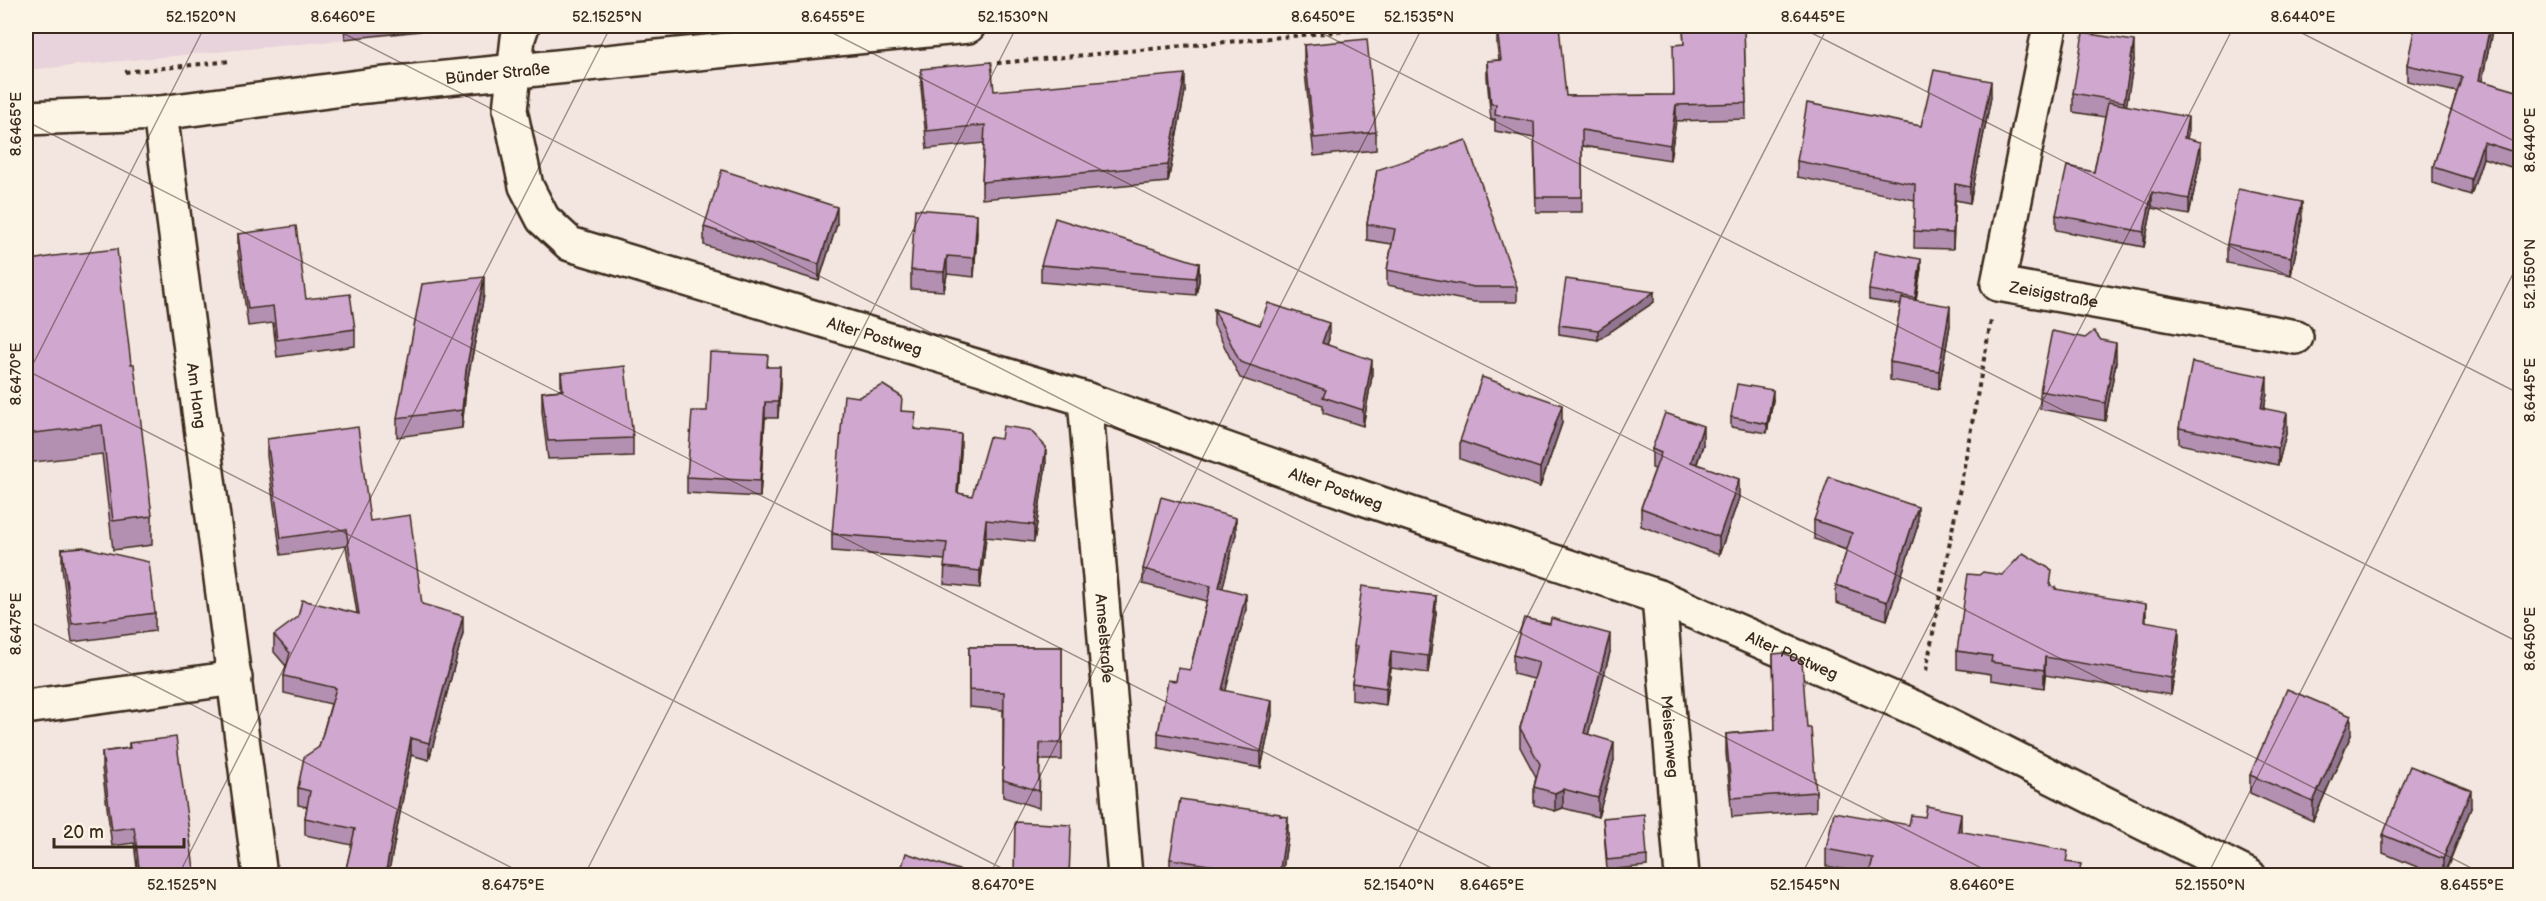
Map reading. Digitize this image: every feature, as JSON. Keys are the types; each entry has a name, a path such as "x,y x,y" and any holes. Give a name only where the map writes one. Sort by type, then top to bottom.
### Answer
{"street":[{"name":"Alter Postweg","path":"522,26 513,71 510,110 526,186 543,219 570,244 1085,399 1363,498 1659,597 1919,710 2247,875"},
{"name":"Bünder Straße","path":"26,118 160,113 366,86 968,26"},
{"name":"Zeisigstraße","path":"2050,26 1998,284 2296,337"},
{"name":"Am Hang","path":"160,113 260,876"},
{"name":"Amselstraße","path":"1085,399 1125,876"},
{"name":"Meisenweg","path":"1659,597 1682,876"},
{"path":"26,707 235,678"}],"path":[{"path":"1919,710 1998,284"}],"shaded area":[{"path":"26,26 488,26 26,70"}],"building":[{"path":"1559,26 1566,96 1674,95 1673,45 1684,44 1683,26 1744,26 1746,103 1676,105 1670,145 1582,130 1582,197 1536,197 1534,122 1495,115 1496,104 1491,104 1487,61 1501,60 1497,29"},
{"path":"2415,26 2490,26 2479,80 2520,92 2520,154 2483,142 2471,179 2433,167 2462,77 2407,65"},
{"path":"2083,33 2134,41 2124,102 2073,93"},
{"path":"1367,39 1376,132 1314,138 1304,45"},
{"path":"991,62 994,91 1185,74 1168,165 982,182 985,125 927,131 921,69"},
{"path":"1934,70 1991,81 1970,187 1955,184 1953,233 1914,231 1915,184 1797,161 1807,103 1921,126"},
{"path":"2108,102 2188,117 2184,138 2201,142 2189,199 2152,192 2144,232 2056,215 2067,166 2094,172"},
{"path":"1466,140 1517,287 1474,287 1387,270 1395,229 1367,224 1377,170"},
{"path":"722,170 837,207 819,264 704,227"},
{"path":"2238,189 2302,202 2291,257 2227,244"},
{"path":"915,209 977,214 974,258 947,256 944,272 911,270"},
{"path":"1055,218 1199,263 1196,278 1041,265"},
{"path":"296,226 306,299 350,294 355,329 277,340 273,306 248,309 238,234"},
{"path":"117,249 131,364 134,364 152,516 113,521 102,425 26,434 26,261"},
{"path":"1875,251 1921,259 1915,298 1869,290"},
{"path":"484,277 466,370 462,410 397,418 422,284"},
{"path":"1566,279 1654,292 1598,330 1559,325"},
{"path":"1902,298 1950,306 1939,371 1890,362"},
{"path":"1268,303 1329,323 1322,343 1372,360 1363,410 1323,397 1326,390 1240,362 1214,309 1260,325"},
{"path":"2052,331 2085,338 2094,331 2101,340 2116,343 2105,403 2040,391"},
{"path":"710,352 768,355 767,367 780,367 778,402 765,402 760,481 687,477 692,411 707,411"},
{"path":"2192,362 2267,377 2261,408 2287,413 2278,448 2179,428"},
{"path":"625,366 633,438 548,441 542,392 563,390 561,373"},
{"path":"1482,377 1562,405 1540,468 1460,441"},
{"path":"1737,384 1773,390 1767,424 1731,417"},
{"path":"883,385 902,397 901,411 916,412 914,429 961,434 957,493 972,496 989,437 1001,439 1003,426 1030,430 1046,447 1034,525 986,520 980,571 944,567 947,543 832,534 844,395 859,397"},
{"path":"1665,413 1703,426 1691,462 1739,479 1719,537 1641,508 1661,453 1652,449"},
{"path":"358,427 370,521 410,515 422,604 463,616 429,743 411,738 385,876 368,876 346,869 355,829 305,818 310,791 298,788 304,757 319,747 336,688 284,676 290,653 274,635 298,617 302,600 359,614 346,529 281,538 267,439"},
{"path":"1829,477 1918,507 1887,602 1836,585 1852,533 1814,520"},
{"path":"1161,497 1236,518 1219,587 1246,594 1222,690 1272,700 1261,752 1158,733 1168,680 1176,681 1178,668 1190,670 1211,586 1143,569"},
{"path":"83,547 149,562 155,613 72,624 62,549"},
{"path":"2023,553 2052,570 2050,586 2056,587 2055,589 2146,604 2144,621 2179,627 2171,678 2045,657 2044,670 1991,662 1992,656 1957,651 1968,574 1979,575 1983,572 2002,575"},
{"path":"1362,586 1436,596 1428,656 1391,651 1386,688 1352,683 1358,646 1354,646"},
{"path":"1524,618 1550,624 1551,618 1610,634 1584,733 1614,742 1598,798 1563,789 1555,793 1534,787 1540,764 1520,728 1539,662 1513,655"},
{"path":"969,647 1062,647 1062,743 1040,743 1039,791 1003,780 1004,692 969,690"},
{"path":"1784,653 1802,661 1807,728 1811,728 1816,792 1732,798 1726,734 1775,730 1773,654"},
{"path":"2287,689 2351,716 2313,802 2250,775"},
{"path":"176,737 195,876 140,876 134,827 112,830 102,752 130,748 129,743"},
{"path":"2410,766 2471,790 2443,859 2383,835"},
{"path":"1180,799 1288,817 1279,876 1170,859"},
{"path":"1927,806 1961,813 1958,831 2068,851 2066,862 2081,864 2079,876 1877,876 1869,874 1873,858 1826,849 1834,812 1909,825 1911,815 1925,817"},
{"path":"1644,814 1647,856 1607,860 1603,818"},
{"path":"1015,822 1071,825 1069,876 1014,876"},
{"path":"906,853 977,876 899,876"}]}
